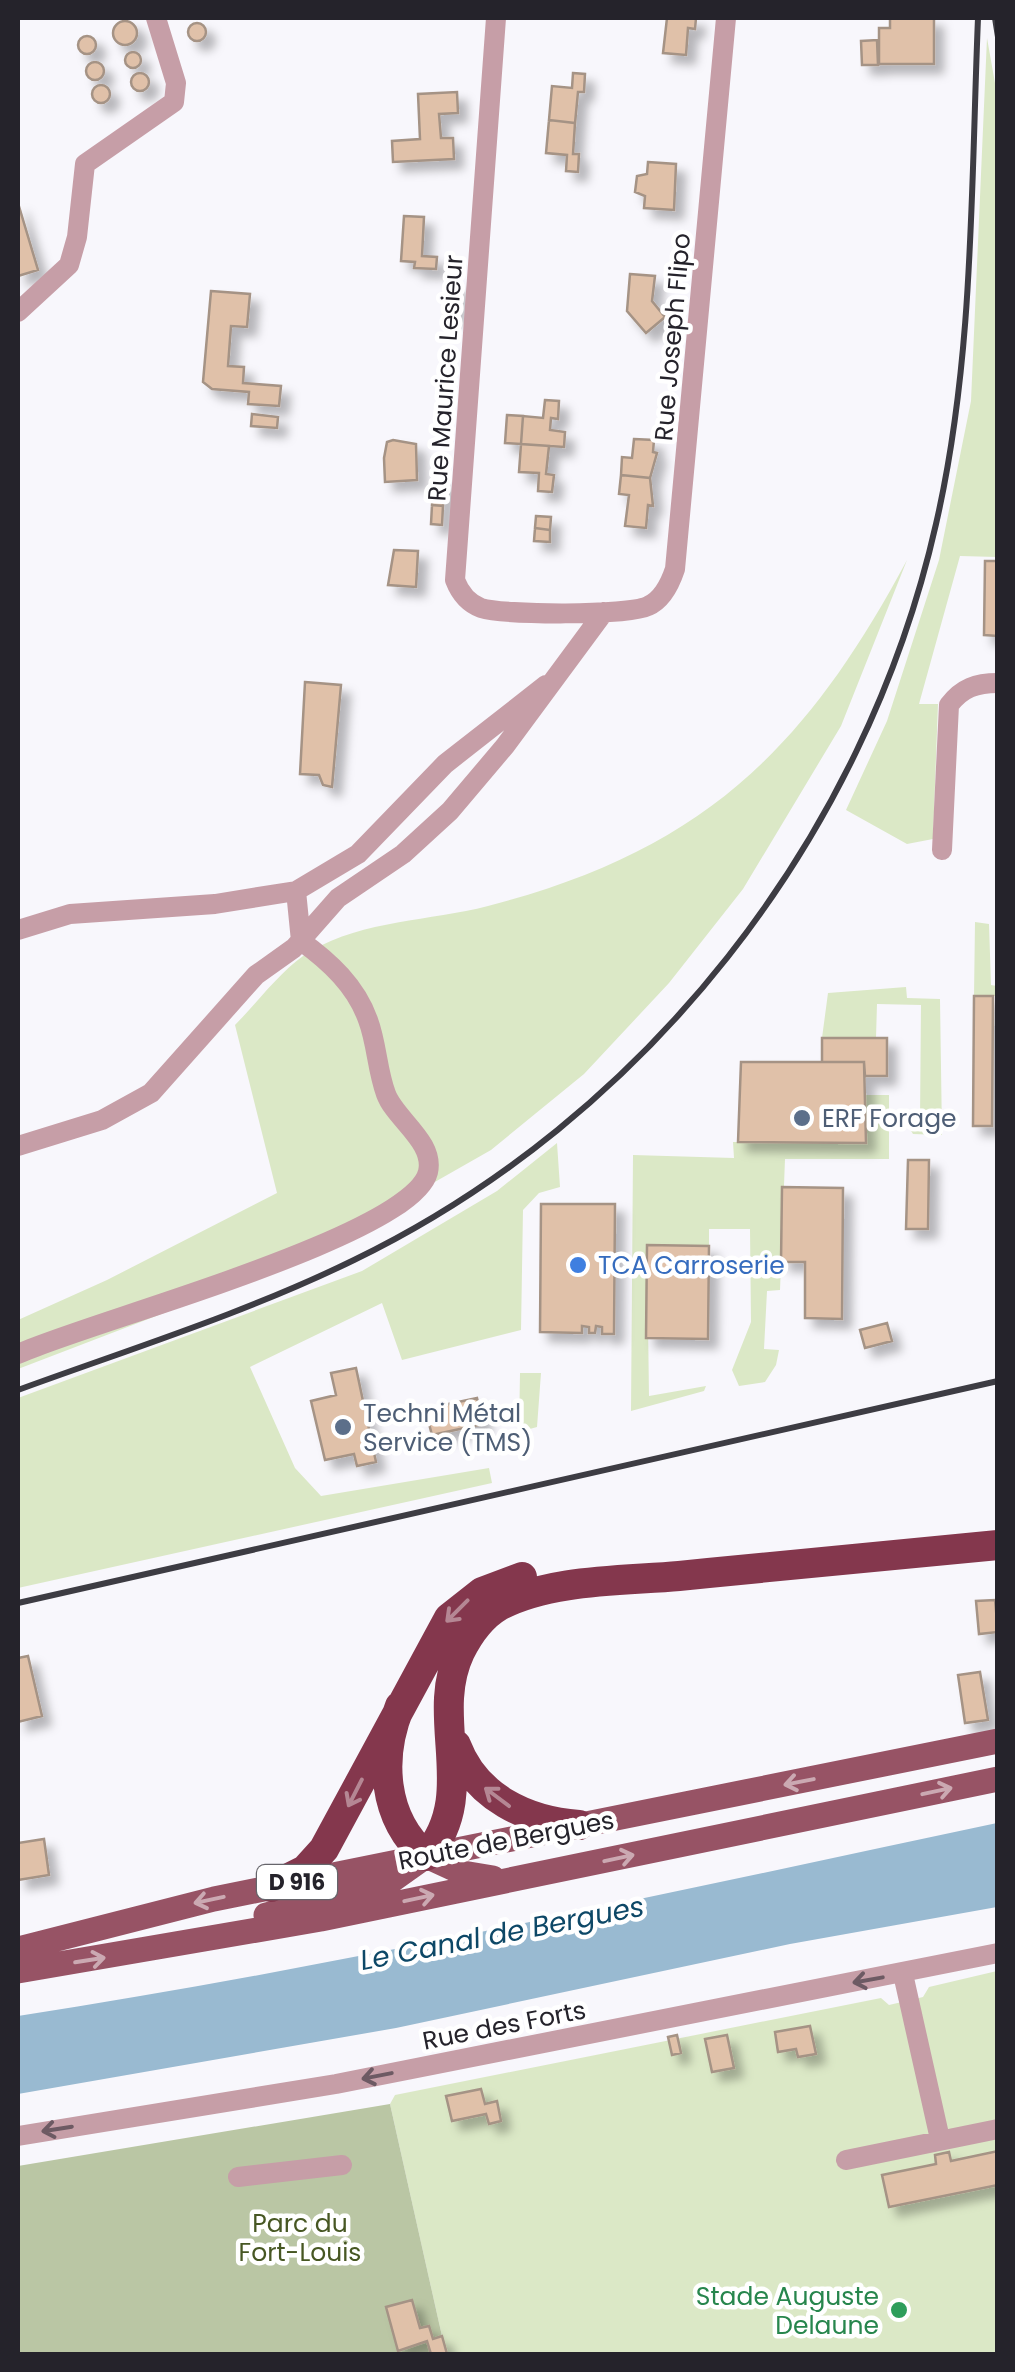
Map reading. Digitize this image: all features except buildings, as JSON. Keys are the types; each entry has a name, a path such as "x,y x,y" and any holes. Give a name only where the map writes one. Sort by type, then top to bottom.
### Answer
{"highway":[{"path":"271,1888 304,1870 324,1849 437,1635 456,1610 482,1592 516,1579 562,1570 998,1526"},
{"path":"400,1706 386,1747 388,1786 406,1834 426,1856 443,1834 450,1812 455,1779 448,1693 462,1650 479,1623 511,1602 576,1586 998,1544"},
{"path":"449,1724 464,1763 490,1793 540,1820 579,1825"}],"main road":[{"name":"Route de Bergues","path":"18,1948 271,1888 998,1741"},
{"name":"Route de Bergues","path":"18,1971 151,1950 523,1878 998,1779"},
{"path":"151,1950 304,1903 376,1887 405,1874 426,1856 464,1873 523,1878"}],"street":[{"path":"18,312 69,265 84,164 174,102 176,84 156,18"},
{"name":"Rue Maurice Lesieur","path":"496,18 455,580 463,596 484,609 604,612"},
{"name":"Rue Joseph Flipo","path":"604,612 647,607 660,596 676,569 726,18"},
{"path":"18,1146 102,1120 152,1093 256,975 301,941 338,898 390,864 438,822 490,766 604,612"},
{"path":"18,930 70,914 215,904 296,891 358,854 445,764 502,715 558,678"},
{"path":"942,850 949,706 958,694 978,683 998,683"},
{"path":"18,1354 202,1293 310,1249 383,1212 422,1185 429,1162 423,1145 388,1099 369,1022 354,991 327,960 301,941 296,891"},
{"name":"Rue des Forts","path":"18,2136 336,2084 998,1953"},
{"path":"903,1974 940,2139"},
{"path":"846,2160 998,2130"},
{"path":"238,2177 342,2165"}],"green space":[{"path":"987,38 998,100 997,557 960,556 919,704 938,704 933,839 907,844 846,810 887,721 939,560 971,401"},
{"path":"907,560 841,726 743,889 669,983 584,1074 491,1150 289,1265 18,1369 18,1320 107,1280 277,1193 235,1025 291,966 311,951 353,933 488,906 563,883 629,856 687,823 739,784 786,739 828,687"},
{"path":"975,922 989,924 991,985 997,986 998,996 974,996"},
{"path":"906,987 907,998 940,999 942,1135 913,1134 905,1121 920,1120 921,1005 877,1004 876,1038 822,1038 828,993"},
{"path":"865,1095 889,1095 889,1159 785,1159 780,1290 767,1291 764,1349 779,1350 776,1365 765,1382 739,1386 732,1370 751,1322 750,1229 709,1229 709,1246 647,1246 649,1396 706,1386 704,1391 631,1411 633,1155 734,1158 733,1142 866,1143"},
{"path":"557,1143 560,1187 539,1193 523,1210 521,1330 402,1360 382,1303 250,1367 295,1468 321,1496 489,1468 492,1483 18,1588 18,1398 362,1271 497,1191"},
{"path":"520,1373 541,1373 537,1427 519,1432"},
{"path":"997,1971 997,2354 446,2354 390,2104 395,2095 881,1998 889,2005 923,1997 929,1987"},
{"name":"Parc du Fort-Louis","path":"390,2104 446,2354 18,2354 18,2166"}],"water":[{"name":"Le Canal de Bergues","path":"997,1823 997,1907 790,1944 396,2028 18,2094 18,2016 387,1951"}],"railway":[{"path":"18,1390 272,1297 354,1260 460,1201 558,1130 647,1048 728,957 797,858 856,752 903,640 936,524 958,399 964,335 978,18"},
{"path":"995,18 998,37"},
{"path":"18,1603 998,1381"}],"place":[{"name":"ERF Forage","path":"802,1118"},
{"name":"TCA Carroserie","path":"578,1265"},
{"name":"Techni Métal Service (TMS)","path":"343,1427"},
{"name":"Stade Auguste Delaune","path":"899,2310"}]}
